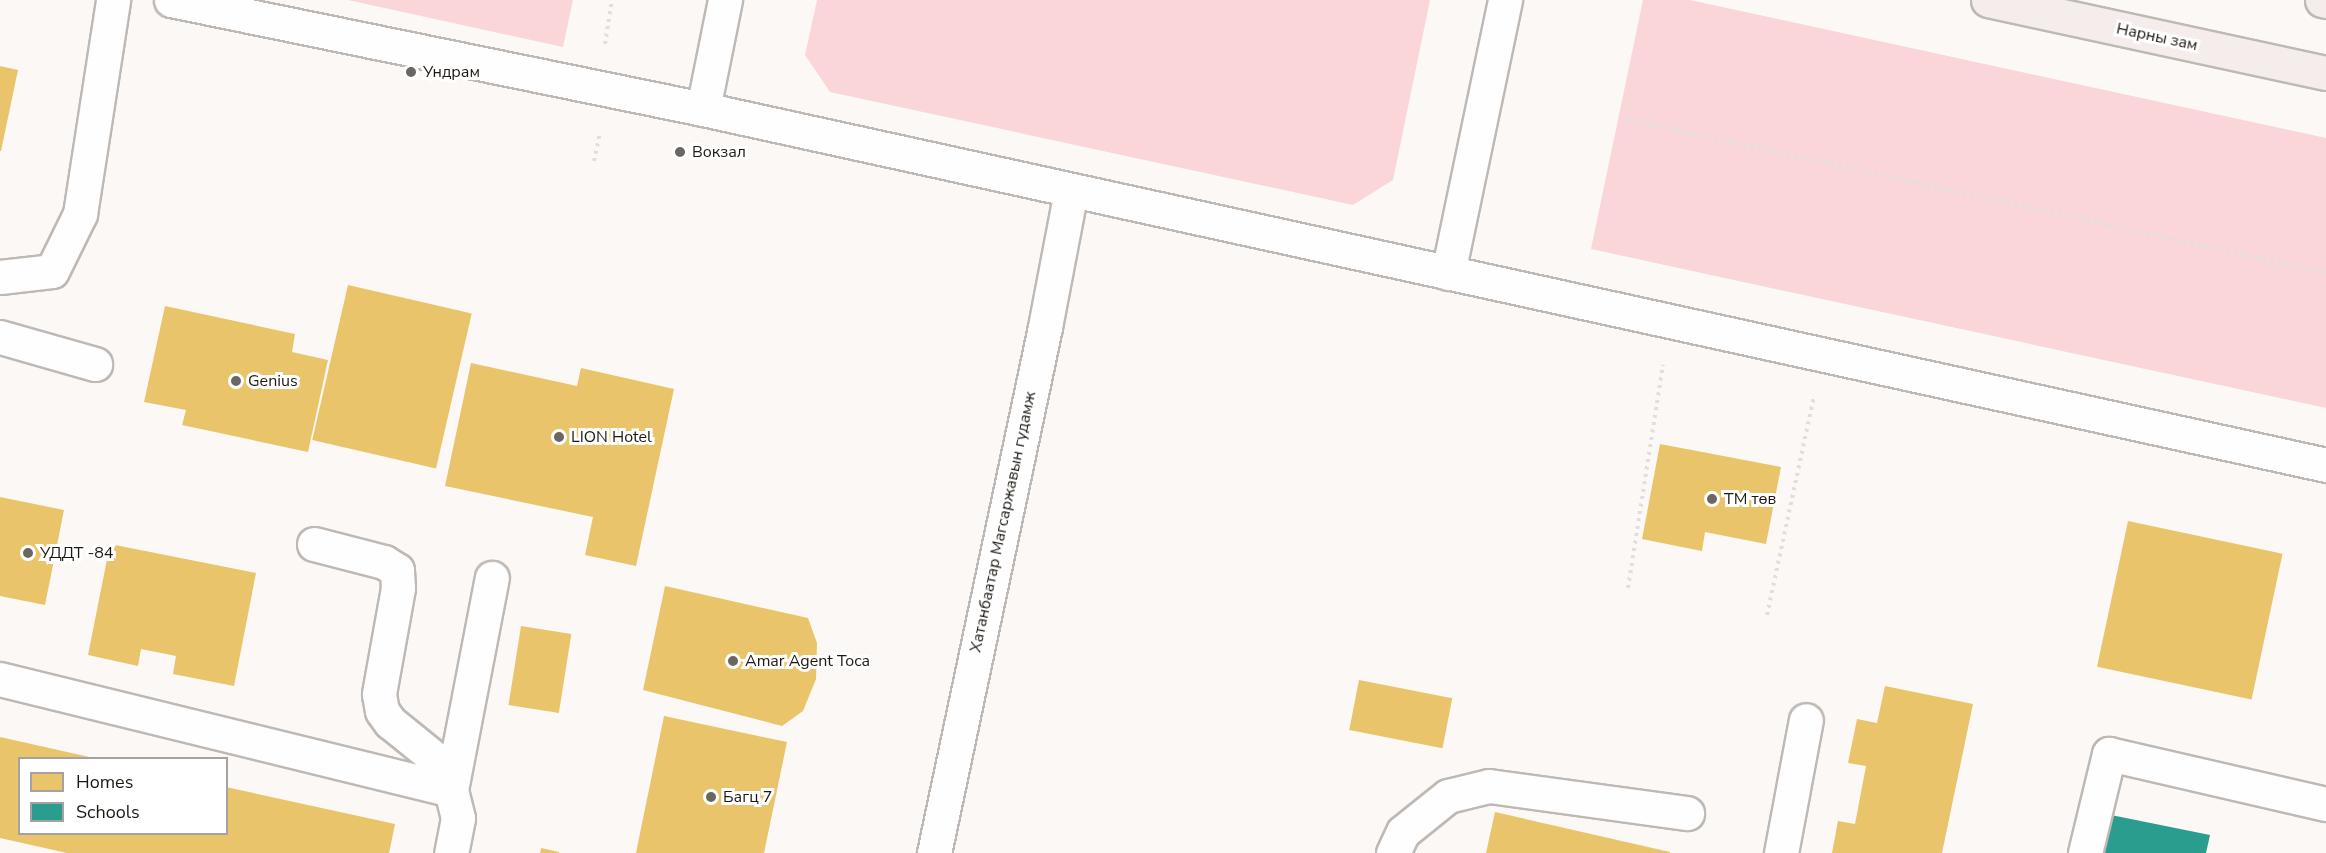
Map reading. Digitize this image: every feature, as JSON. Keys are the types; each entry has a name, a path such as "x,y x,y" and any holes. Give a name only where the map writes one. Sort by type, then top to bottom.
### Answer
{"main road":[{"name":"Нарны зам","path":"1988,0 2326,73"},
{"path":"2322,0 2326,1"}],"street":[{"path":"0,277 52,271 80,214 113,0"},
{"path":"171,0 703,110 2326,465"},
{"path":"703,110 725,0"},
{"path":"1448,273 1505,0"},
{"name":"Хатанбаатар Магсаржавын гудамж","path":"934,853 1045,327 1071,191"},
{"path":"0,337 95,364"},
{"path":"314,544 384,561 397,570 398,588 380,694 382,711 390,722 437,760 451,790 458,818 451,853"},
{"path":"451,790 492,578"},
{"path":"0,678 451,790"},
{"path":"1781,853 1806,720"},
{"path":"2085,853 2109,754 2326,804"},
{"path":"1393,853 1403,832 1448,796 1489,786 1687,813"}],"path":[{"path":"605,35 612,0"},
{"path":"1626,119 2326,273"},
{"path":"1628,588 1663,365"},
{"path":"1767,615 1815,390"}],"shaded area":[{"path":"348,0 573,0 563,47"},
{"path":"817,0 1430,0 1393,180 1353,205 830,92 805,55"},
{"path":"1643,0 1690,0 2326,138 2326,408 1591,249"}],"building: Homes":[{"path":"0,66 18,70 1,151 0,151"},
{"path":"348,285 472,314 436,468 312,440"},
{"name":"Genius","path":"165,306 295,334 292,352 328,360 308,452 182,425 186,410 144,402"},
{"name":"LION Hotel","path":"471,363 577,386 581,368 674,389 636,566 585,555 593,517 445,486"},
{"name":"TM төв","path":"1660,444 1781,467 1766,544 1705,532 1702,551 1642,539"},
{"name":"УДДТ -84","path":"0,497 64,510 45,605 0,596"},
{"path":"2128,521 2283,554 2252,700 2097,667"},
{"path":"110,544 256,573 234,686 173,674 176,656 141,649 138,666 88,655"},
{"name":"Amar Agent Toca","path":"665,586 808,618 817,643 816,679 803,711 782,726 643,690"},
{"path":"521,626 571,634 559,713 508,705"},
{"path":"1359,680 1452,698 1443,748 1349,730"},
{"path":"1885,686 1973,704 1942,853 1832,853 1838,821 1855,824 1866,766 1848,763 1857,719 1877,723"},
{"name":"Багц 7","path":"664,716 787,742 764,853 636,853"},
{"path":"0,737 90,757 18,757 18,835 228,835 228,787 395,824 389,853 67,853 0,838"},
{"path":"1495,812 1670,852 1670,853 1486,853"},
{"path":"541,848 559,852 559,853 540,853"}],"building: Schools":[{"path":"2111,815 2210,835 2206,853 2103,853"}],"place":[{"name":"Ундрам","path":"411,72"},
{"name":"Вокзал","path":"680,152"},
{"name":"Genius","path":"236,381"},
{"name":"LION Hotel","path":"559,437"},
{"name":"TM төв","path":"1712,499"},
{"name":"УДДТ -84","path":"28,553"},
{"name":"Amar Agent Toca","path":"733,661"},
{"name":"Багц 7","path":"711,797"}]}
